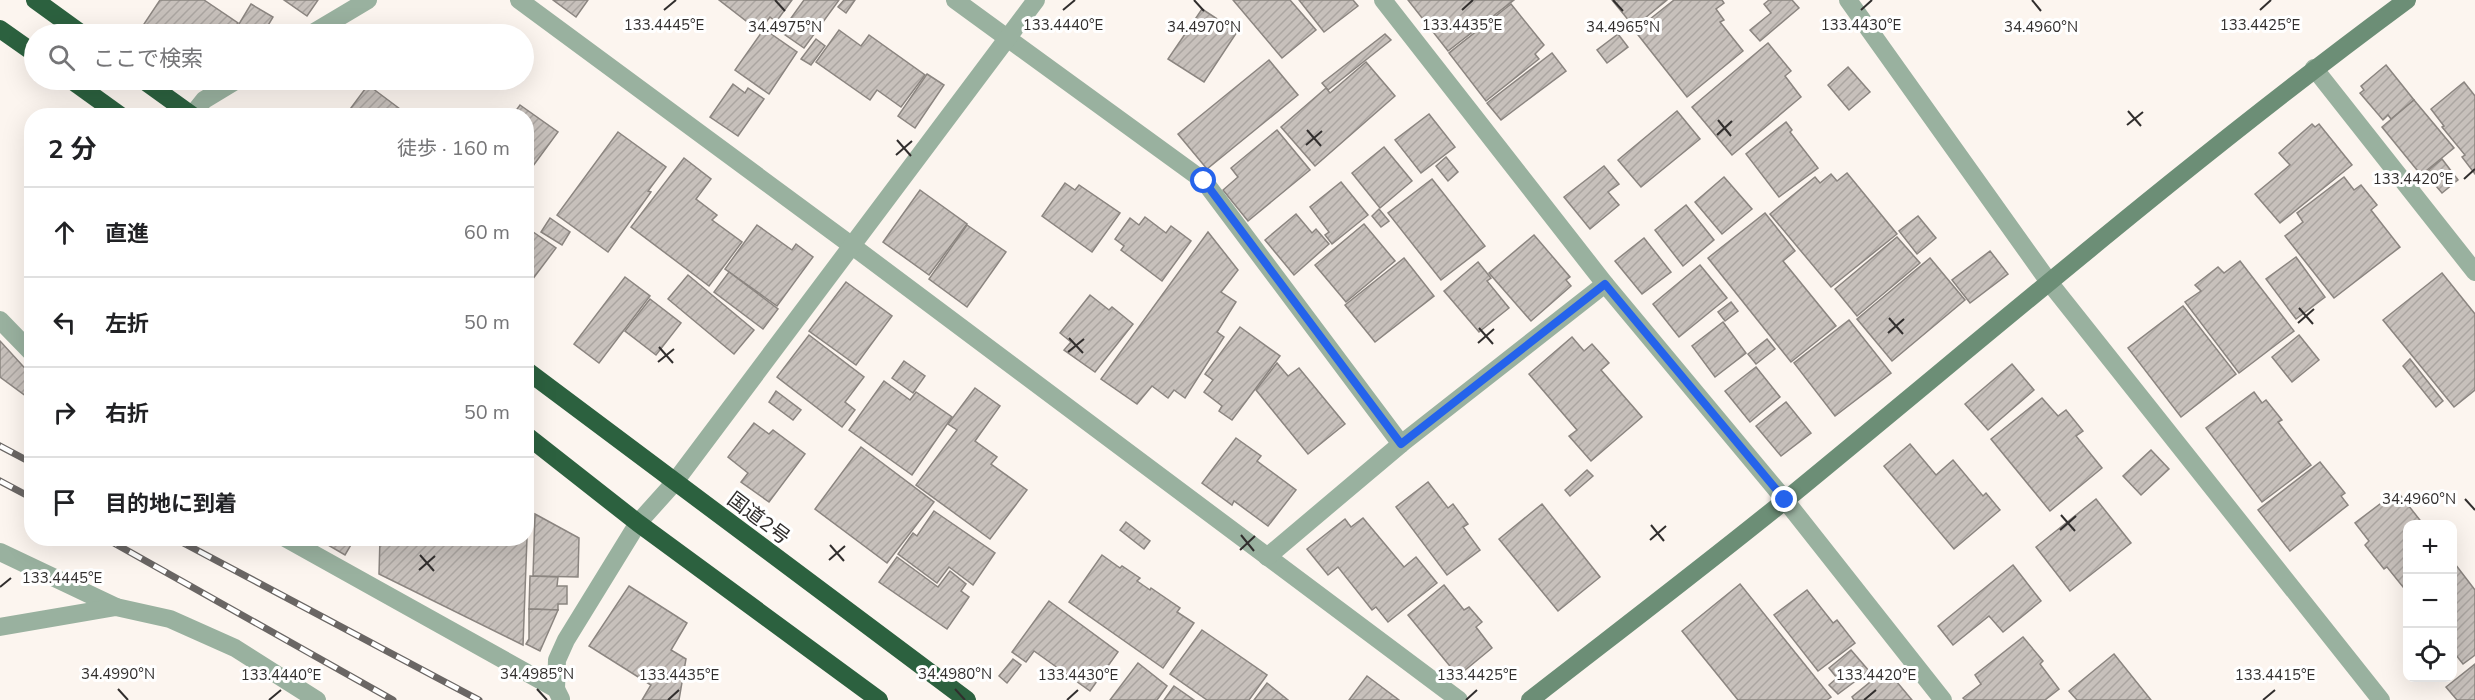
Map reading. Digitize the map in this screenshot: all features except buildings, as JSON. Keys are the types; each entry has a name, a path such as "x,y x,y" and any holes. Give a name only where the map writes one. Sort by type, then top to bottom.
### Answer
{"highway":[{"path":"35,0 68,24"},
{"path":"0,29 24,46"},
{"path":"85,90 110,108"},
{"path":"158,90 182,108"},
{"name":"国道2号","path":"534,376 967,700"},
{"path":"534,441 638,523 879,700"}],"street":[{"path":"328,24 368,0"},
{"path":"519,0 852,244 1459,700"},
{"path":"956,0 1204,181 1401,444"},
{"path":"559,695 557,660 566,640 638,523 674,483 1036,0"},
{"path":"1383,0 1605,284 1785,500 1943,700"},
{"path":"1848,0 2049,282 2380,700"},
{"path":"1530,700 1785,500 2049,282 2314,68 2407,0"},
{"path":"2314,68 2475,272"},
{"path":"198,108 204,100 220,90"},
{"path":"1267,557 1401,444 1605,284"},
{"path":"0,320 24,344"},
{"path":"299,546 559,695"},
{"path":"0,552 116,607 170,619 235,648 317,700"},
{"path":"0,627 116,607"}],"railway":[{"path":"0,446 24,459"},
{"path":"0,481 24,494"},
{"path":"119,546 393,700"},
{"path":"189,546 479,700"}],"route":[{"path":"1204,181 1401,444 1605,284 1785,500"}]}
